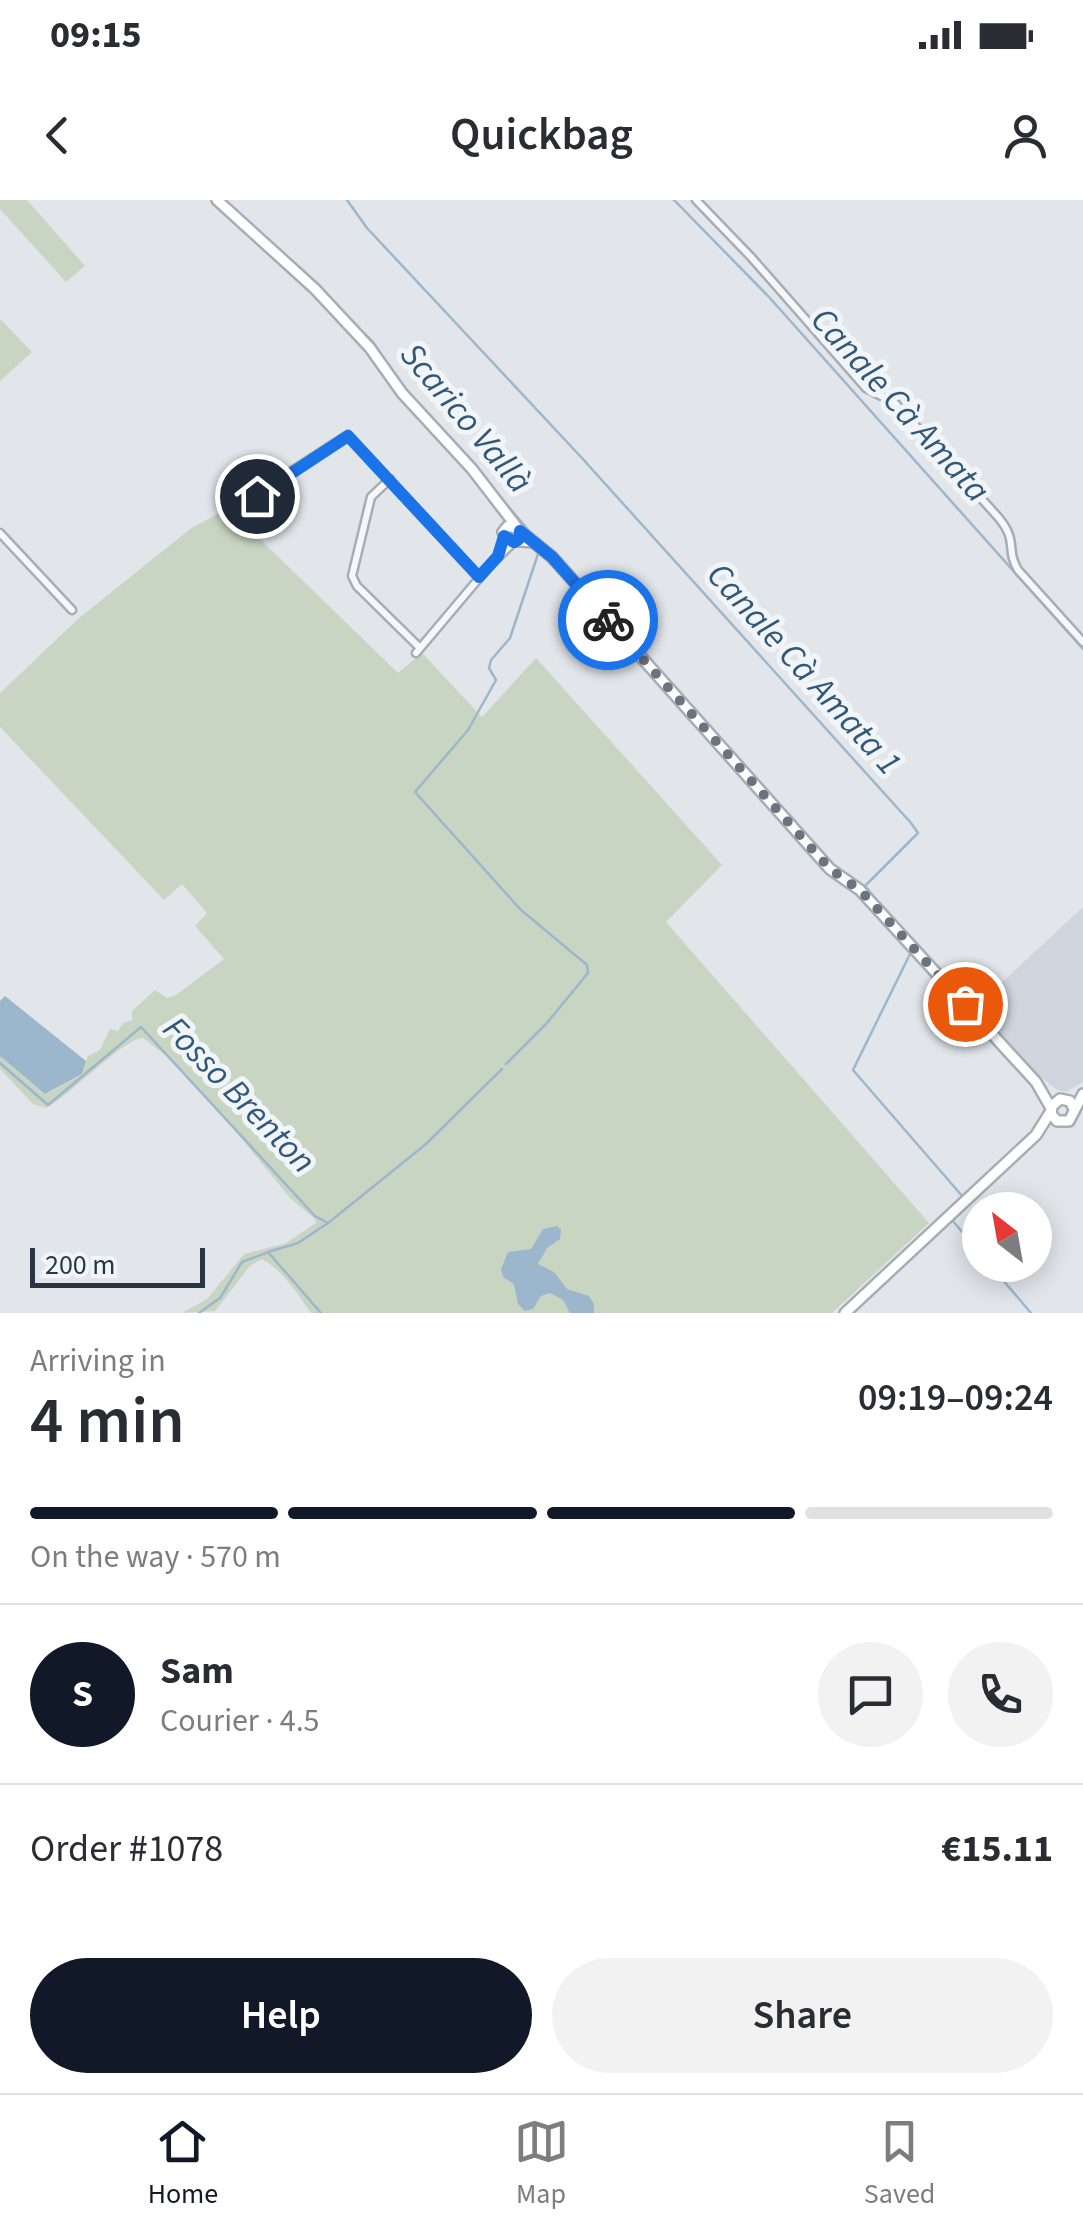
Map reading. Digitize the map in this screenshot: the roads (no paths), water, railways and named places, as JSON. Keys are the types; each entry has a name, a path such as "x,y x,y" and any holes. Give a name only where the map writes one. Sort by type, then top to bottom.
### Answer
{"street":[{"path":"217,200 315,289 350,327 500,506 517,535"},
{"path":"696,200 752,257 866,388 895,402 998,517 1013,538 1016,567 1083,642"},
{"path":"253,496 347,435 479,577"},
{"path":"390,479 371,497 352,576 418,650 517,535"},
{"path":"498,556 504,533 500,506"},
{"path":"504,533 511,525 517,535"},
{"path":"0,533 72,610"},
{"path":"504,533 536,545 564,570 830,869 860,890 1036,1082 1055,1120 1065,1122"},
{"path":"1036,1082 1063,1099 1078,1115"},
{"path":"845,1313 1036,1135 1051,1109 1063,1099 1083,1092"},
{"path":"1036,1135 1078,1115 1083,1092"}],"water":[{"path":"5,996 86,1061 82,1074 45,1094 0,1056 0,1001"},
{"path":"557,1226 560,1239 547,1248 538,1264 554,1272 567,1289 589,1296 594,1313 570,1313 563,1300 550,1293 541,1296 533,1309 525,1311 518,1304 514,1284 503,1277 501,1269 508,1252 531,1249 543,1229"}],"waterway":[{"name":"Canale Cà Amata 1","path":"347,200 367,228 581,457 911,823 918,833 865,886 893,921"},
{"name":"Canale Cà Amata","path":"674,200 769,297 1083,649"},
{"name":"Scarico Vallà","path":"231,207 284,255"},
{"name":"Scarico Vallà","path":"347,317 373,342 387,364"},
{"name":"Scarico Vallà","path":"403,387 424,411"},
{"name":"Scarico Vallà","path":"489,484 536,539"},
{"name":"Scarico Vallà","path":"506,1064 588,973 587,965 521,910 415,792 468,730 496,680 489,668 491,660 510,638 539,551"},
{"name":"Canale Cà Amata 1","path":"911,952 853,1070 962,1196"},
{"name":"Fosso Brenton","path":"0,1063 48,1105 141,1027 315,1216 328,1223 298,1243 268,1252 321,1313"},
{"name":"Scarico Vallà","path":"328,1223 426,1144 502,1069"},
{"name":"Canale Cà Amata 1","path":"952,1220 962,1232"},
{"path":"199,1313 220,1298 242,1262 266,1253"},
{"name":"Canale Cà Amata 1","path":"1005,1282 1031,1313"}]}
